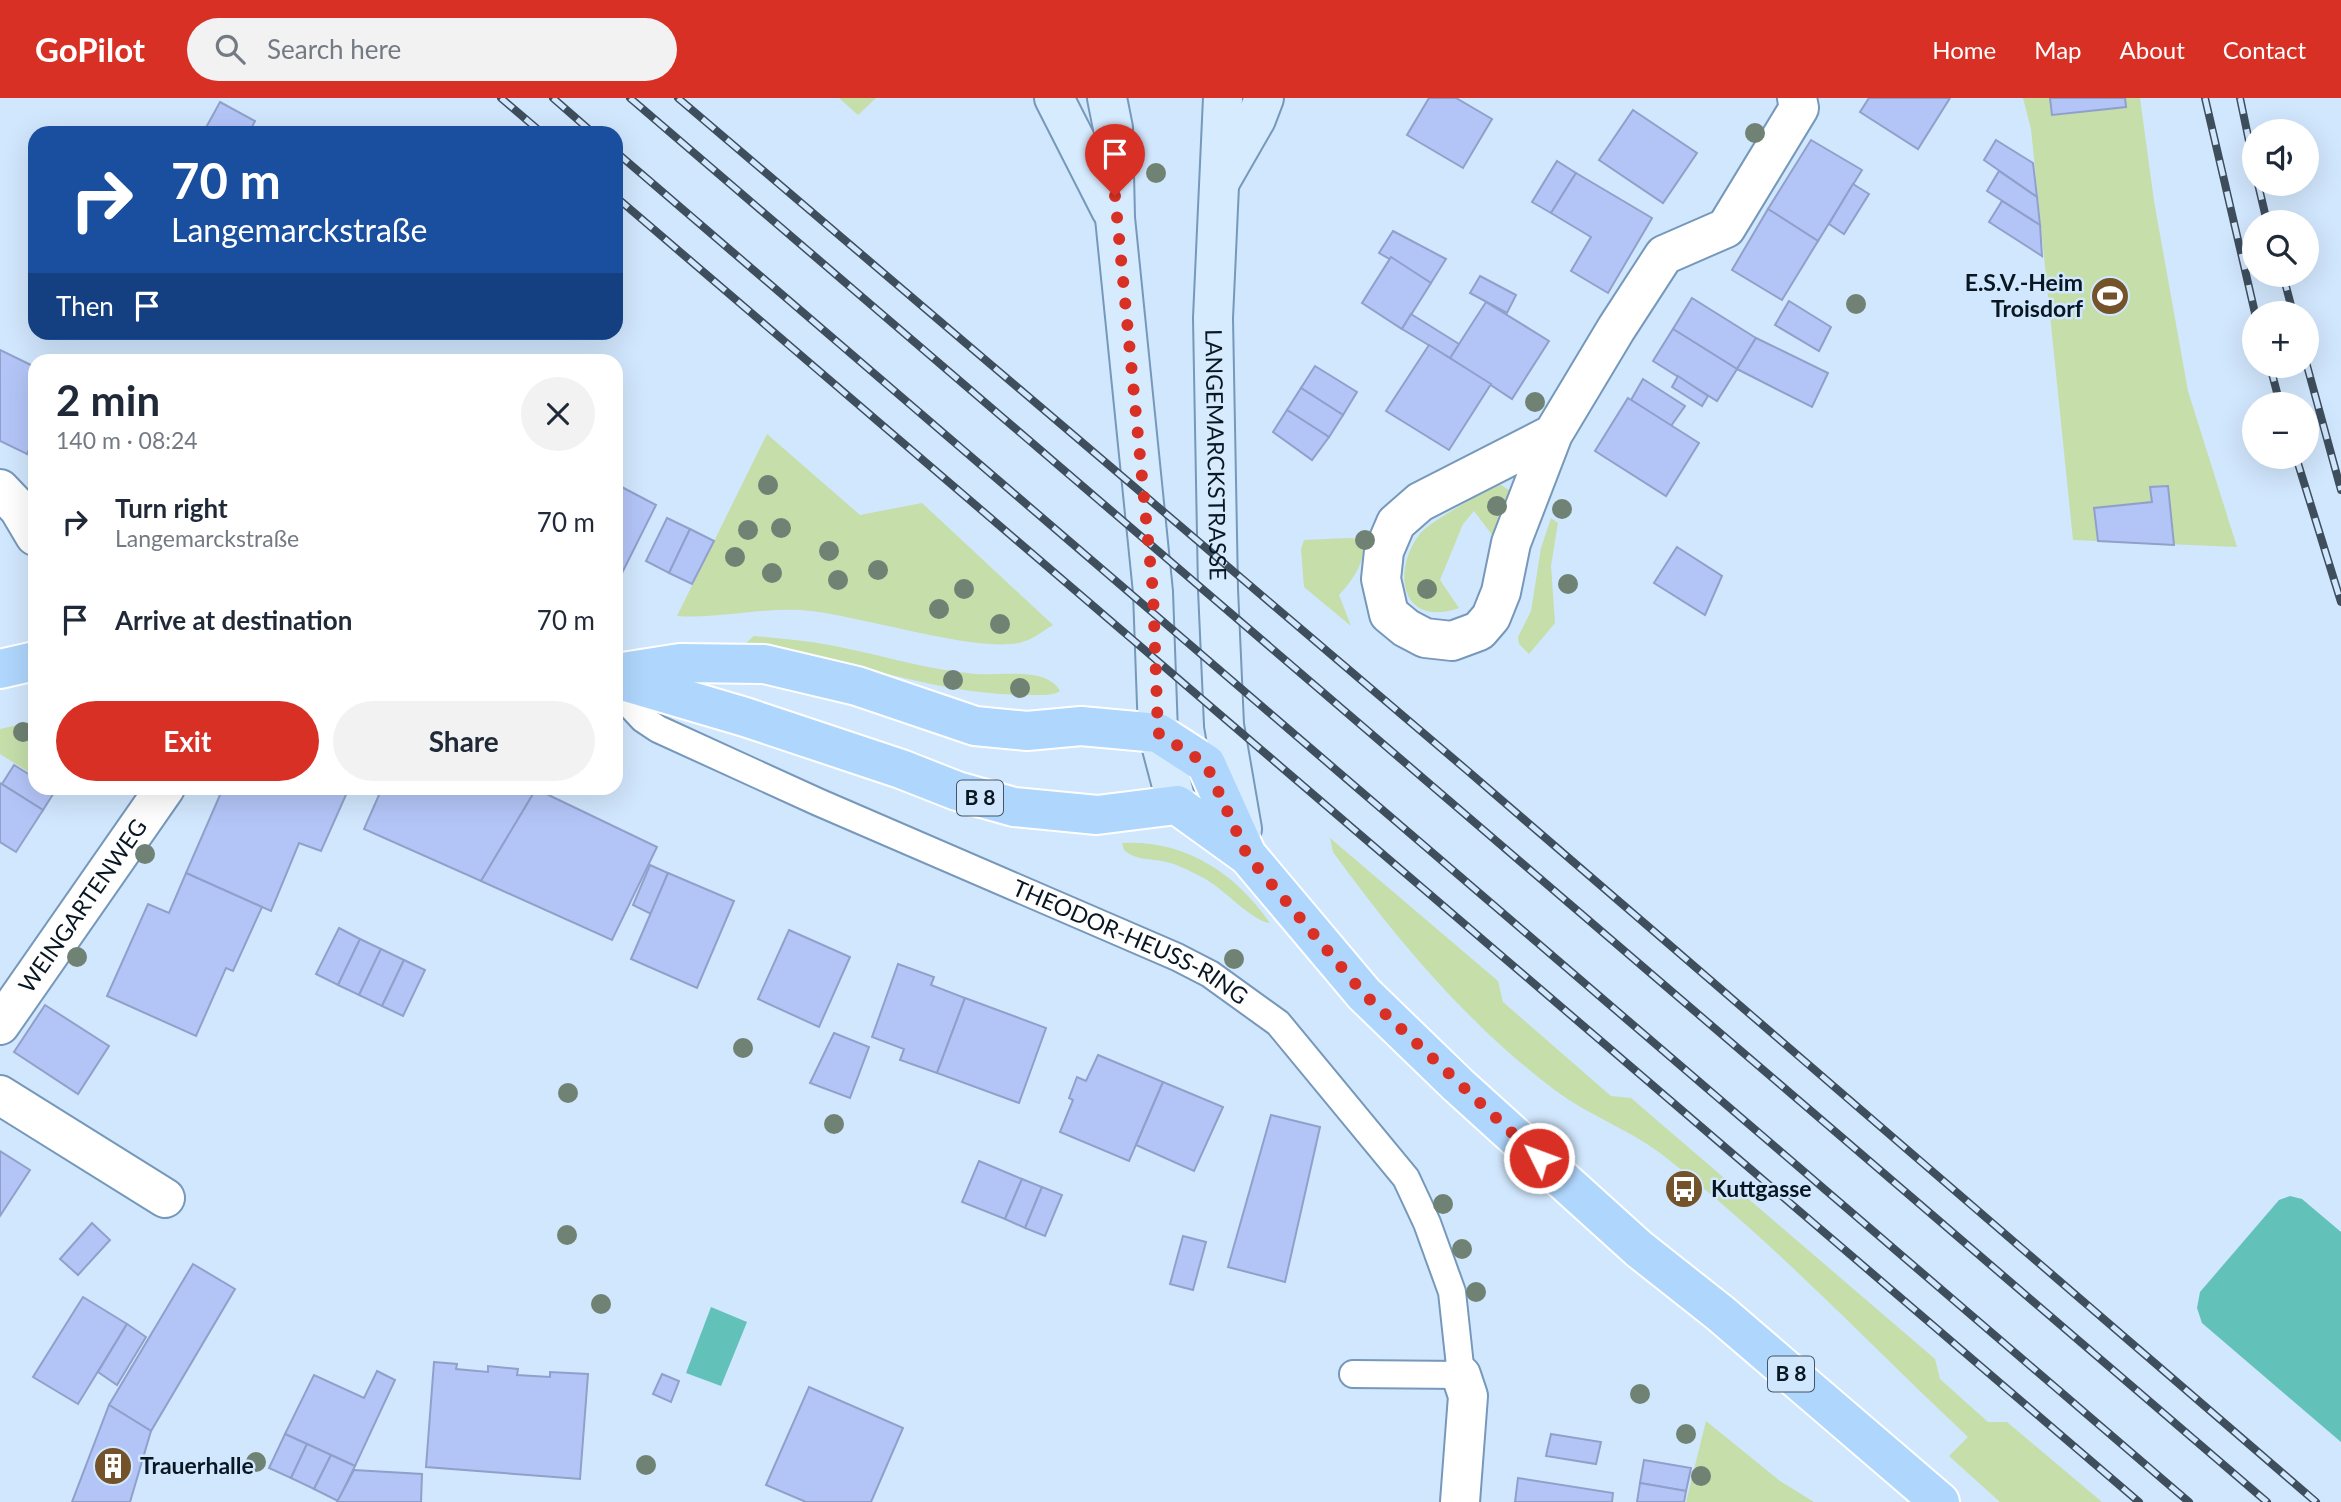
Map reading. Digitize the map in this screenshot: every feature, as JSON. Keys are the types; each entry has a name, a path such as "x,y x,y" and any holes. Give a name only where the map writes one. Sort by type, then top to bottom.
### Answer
{"main road":[{"path":"1054,98 1115,218"},
{"path":"1107,98 1113,128 1115,218 1153,592 1158,733 1177,805"},
{"name":"LANGEMARCKSTRASSE","path":"1223,98 1213,318 1224,725 1247,855"},
{"name":"LANGEMARCKSTRASSE","path":"1218,185 1256,119 1264,98"},
{"path":"0,668 28,662"},
{"path":"623,672 680,663 764,664 857,686 975,726 1027,731 1081,726 1158,733 1206,764"},
{"name":"B 8","path":"623,681 745,717 901,769 957,791 1013,807 1097,815 1177,805 1247,855 1364,994 1458,1085 1639,1249 1720,1313 1940,1502"},
{"name":"LANGEMARCKSTRASSE","path":"1177,805 1206,764 1224,725"},
{"name":"B 8","path":"1206,764 1247,855"}],"street":[{"path":"1553,434 1420,502 1396,523 1384,551 1381,579 1389,614 1406,628 1426,638 1452,641 1479,631 1491,617 1502,592 1511,542 1553,434 1664,255 1726,228 1799,108 1797,98"},
{"path":"0,489 19,509 28,524"},
{"name":"WEINGARTENWEG","path":"0,1025 160,795"},
{"path":"0,1095 165,1198"},
{"path":"1460,1502 1466,1458 1468,1395 1461,1375"}],"lane":[{"name":"THEODOR-HEUSS-RING","path":"623,698 643,719 658,729 818,802 1177,957 1210,974 1278,1023 1406,1178 1427,1223 1452,1292 1461,1375"},
{"path":"1353,1374 1461,1375"}],"shaded area":[{"path":"839,98 876,98 858,115"},
{"name":"E.S.V.-Heim Troisdorf","path":"2023,98 2140,98 2154,201 2188,391 2237,547 2073,540 2031,129"},
{"path":"767,434 860,515 922,503 1053,625 1029,640 1006,644 950,639 799,610 677,616"},
{"path":"1501,485 1512,492 1499,544 1474,511 1463,524 1440,580 1459,608 1440,612 1425,610 1414,604 1407,593 1404,580 1405,565 1419,535 1457,507"},
{"path":"1551,518 1558,523 1551,566 1555,623 1529,654 1519,644 1518,637 1531,611 1541,548"},
{"path":"1360,539 1363,546 1358,569 1339,595 1351,626 1304,587 1301,549 1304,540"},
{"path":"754,636 822,644 959,672 1034,675 1054,683 1060,691 1029,695 956,689 817,656 746,643"},
{"path":"28,723 28,772 0,754 0,729"},
{"path":"1330,838 1498,981 1503,1002 1611,1096 1631,1098 1935,1359 1940,1379 1988,1422 2007,1422 2102,1502 2000,1502 1949,1456 1968,1437 1741,1220 1660,1153 1556,1091 1464,1010 1382,917 1333,852"},
{"path":"1122,843 1167,847 1207,863 1241,889 1270,923 1256,918 1202,877 1171,863 1134,856 1124,850"},
{"path":"2290,1196 2302,1199 2341,1232 2341,1442 2202,1323 2197,1308 2200,1292 2279,1200"},
{"path":"711,1307 747,1322 721,1386 686,1373"},
{"path":"1706,1421 1780,1481 1814,1502 1686,1502"}],"building":[{"path":"1429,98 1456,98 1492,119 1463,168 1407,135"},
{"path":"1869,98 1950,98 1918,149 1860,112"},
{"path":"2050,98 2125,98 2126,107 2052,115"},
{"path":"220,102 255,121 252,126 207,126"},
{"path":"1633,110 1697,153 1663,203 1599,160"},
{"path":"1811,140 1862,170 1818,241 1768,209"},
{"path":"1996,140 2033,163 2037,197 1984,160"},
{"path":"1557,161 1576,173 1551,213 1532,202"},
{"path":"1999,171 2037,197 2040,225 1987,191"},
{"path":"1576,173 1652,218 1608,293 1571,271 1591,237 1551,213"},
{"path":"1853,184 1869,194 1844,234 1829,224"},
{"path":"2002,201 2040,225 2042,256 1989,222"},
{"path":"1768,209 1818,241 1782,300 1732,270"},
{"path":"1393,231 1446,259 1431,283 1379,253"},
{"path":"1391,257 1431,283 1402,329 1362,303"},
{"path":"1480,276 1516,295 1507,313 1470,293"},
{"path":"1692,298 1756,338 1737,369 1673,329"},
{"path":"1789,301 1831,327 1819,351 1775,325"},
{"path":"1486,302 1549,341 1512,399 1450,358"},
{"path":"1411,314 1459,344 1450,358 1402,329"},
{"path":"1673,329 1737,369 1717,401 1653,361"},
{"path":"1756,338 1828,373 1812,407 1737,369"},
{"path":"1429,345 1491,384 1449,450 1386,411"},
{"path":"0,350 28,364 28,452 27,454 0,441"},
{"path":"1315,366 1357,392 1343,415 1301,388"},
{"path":"1678,376 1708,396 1702,406 1672,387"},
{"path":"1643,379 1685,406 1671,426 1631,400"},
{"path":"1301,388 1343,415 1329,437 1287,410"},
{"path":"1628,398 1699,443 1666,496 1595,451"},
{"path":"1287,410 1329,437 1312,460 1273,432"},
{"path":"2168,486 2174,545 2098,541 2094,508 2152,502 2150,487"},
{"path":"623,488 656,505 623,571"},
{"path":"667,518 690,529 669,573 646,561"},
{"path":"690,529 714,541 692,584 669,573"},
{"path":"1677,547 1722,576 1705,615 1654,583"},
{"path":"14,765 28,774 28,795 52,795 43,810 2,784"},
{"path":"0,783 43,810 16,852 0,842"},
{"path":"220,795 346,795 321,851 299,843 271,911 186,873"},
{"path":"379,795 532,795 481,881 364,829"},
{"path":"532,795 549,795 657,847 612,940 481,881"},
{"path":"650,865 668,873 651,914 633,905"},
{"path":"186,873 262,907 233,971 226,968 196,1036 107,996 148,904 169,913"},
{"path":"668,873 734,901 697,988 631,959"},
{"path":"339,928 360,939 338,985 316,974"},
{"path":"789,930 850,957 819,1027 758,999"},
{"path":"360,939 381,949 359,995 338,985"},
{"path":"381,949 404,960 382,1006 359,995"},
{"path":"404,960 425,970 403,1016 382,1006"},
{"path":"898,964 934,977 931,985 965,998 937,1073 900,1060 904,1049 872,1037"},
{"path":"965,998 1046,1028 1019,1103 937,1073"},
{"path":"45,1005 109,1046 78,1094 14,1052"},
{"path":"834,1033 869,1047 850,1098 810,1083"},
{"path":"1098,1055 1163,1082 1129,1161 1060,1132 1073,1100 1069,1098 1077,1077 1086,1081"},
{"path":"1163,1082 1223,1107 1194,1171 1136,1145"},
{"path":"1271,1115 1320,1127 1285,1282 1228,1267"},
{"path":"0,1151 30,1170 0,1216"},
{"path":"979,1161 1022,1179 1005,1219 962,1202"},
{"path":"1022,1179 1042,1187 1025,1228 1005,1219"},
{"path":"1042,1187 1062,1195 1045,1236 1025,1228"},
{"path":"92,1223 110,1240 78,1275 60,1259"},
{"path":"1183,1236 1206,1242 1193,1290 1170,1284"},
{"path":"193,1264 235,1289 151,1431 109,1405"},
{"path":"83,1297 127,1324 78,1404 33,1377"},
{"path":"127,1324 146,1337 117,1385 98,1372"},
{"path":"434,1362 457,1364 456,1369 488,1372 488,1366 518,1369 517,1375 550,1377 550,1372 588,1374 580,1479 426,1467"},
{"path":"377,1371 395,1380 355,1466 285,1434 314,1375 364,1398"},
{"path":"662,1374 679,1381 671,1402 653,1394"},
{"path":"809,1387 903,1428 871,1502 806,1502 766,1485"},
{"name":"Trauerhalle","path":"109,1405 151,1431 130,1502 72,1502"},
{"path":"285,1434 307,1444 291,1478 269,1468"},
{"path":"1551,1434 1601,1442 1596,1464 1546,1456"},
{"path":"307,1444 331,1455 314,1489 291,1478"},
{"path":"331,1455 355,1466 338,1501 314,1489"},
{"path":"1644,1460 1691,1468 1686,1491 1640,1483"},
{"path":"354,1470 422,1474 421,1502 337,1502"},
{"path":"1518,1478 1613,1493 1612,1502 1515,1502"},
{"path":"1640,1483 1686,1491 1684,1502 1637,1502"}],"railway":[{"path":"501,98 534,126"},
{"path":"553,98 585,126"},
{"path":"630,98 2267,1502"},
{"path":"678,98 1469,772 2316,1502"},
{"path":"2205,98 2252,301"},
{"path":"2240,98 2244,119"},
{"path":"623,158 2189,1502"},
{"path":"2261,196 2264,210"},
{"path":"623,203 2139,1502"},
{"path":"2286,287 2290,301"},
{"path":"2273,378 2277,392"},
{"path":"2310,378 2341,490"},
{"path":"2300,469 2341,602"}],"place":[{"name":"E.S.V.-Heim Troisdorf","path":"2110,296"},
{"name":"Kuttgasse","path":"1684,1189"},
{"name":"Trauerhalle","path":"113,1466"}],"route":[{"path":"1115,196 1115,218 1153,592 1158,733 1206,764 1247,855 1262,877 1298,913 1364,994 1458,1085 1539,1158"}]}
